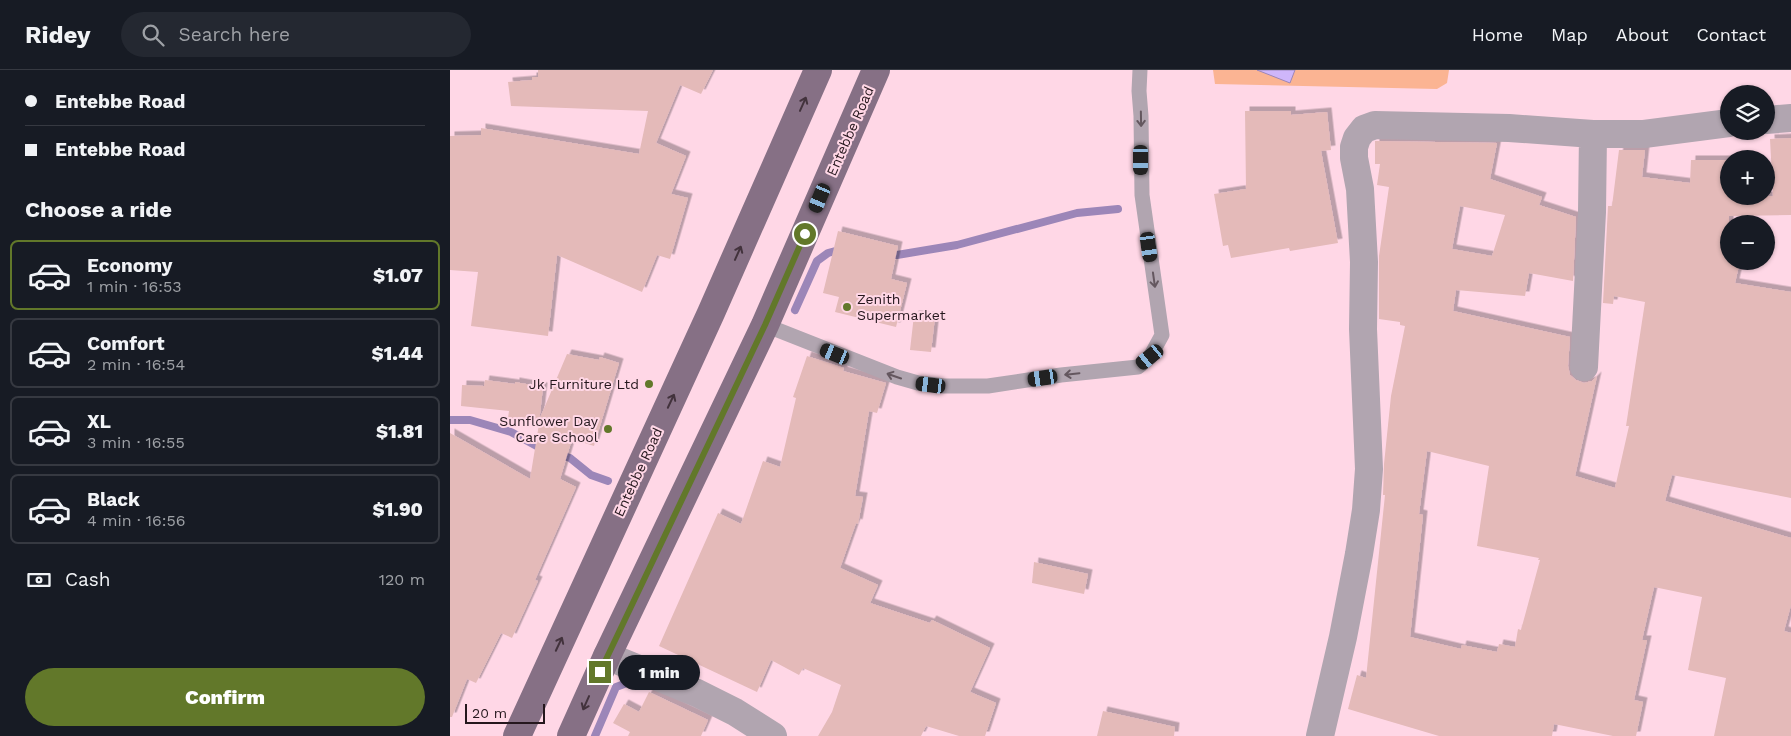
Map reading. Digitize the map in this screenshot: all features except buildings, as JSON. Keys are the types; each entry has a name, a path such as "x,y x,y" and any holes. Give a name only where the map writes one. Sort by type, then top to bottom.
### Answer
{"main road":[{"name":"Entebbe Road","path":"517,736 712,313 818,70"},
{"name":"Entebbe Road","path":"571,736 607,656 765,325 876,70"}],"street":[{"path":"1775,119 1791,118"},
{"path":"1320,736 1343,637 1359,554 1366,510 1369,469 1363,329 1364,262 1360,189 1354,158 1354,147 1357,138 1364,129 1375,125 1509,128 1593,134 1644,134 1720,124"},
{"path":"1584,367 1592,212 1593,134"},
{"path":"607,656 697,693 735,712 773,736"}],"lane":[{"path":"765,325 897,377 918,383 944,386 988,386 1061,375 1138,367 1150,357 1162,334 1142,195 1140,70"}],"shaded area":[{"path":"1213,70 1449,70 1447,83 1437,89 1215,84"},
{"path":"1257,70 1295,70 1290,83"}],"waterway":[{"path":"897,255 957,245 1077,213 1118,209"},
{"path":"795,310 817,261 828,253 839,250"},
{"path":"450,420 470,420 511,432 544,450"},
{"path":"557,454 570,458 591,475 608,481"},
{"path":"595,736 616,687 627,683"}],"place":[{"name":"Zenith Supermarket","path":"847,307"},
{"name":"Jk Furniture Ltd","path":"649,384"},
{"name":"Sunflower Day Care School","path":"608,429"}],"route":[{"path":"600,672 765,325 805,234"}]}
